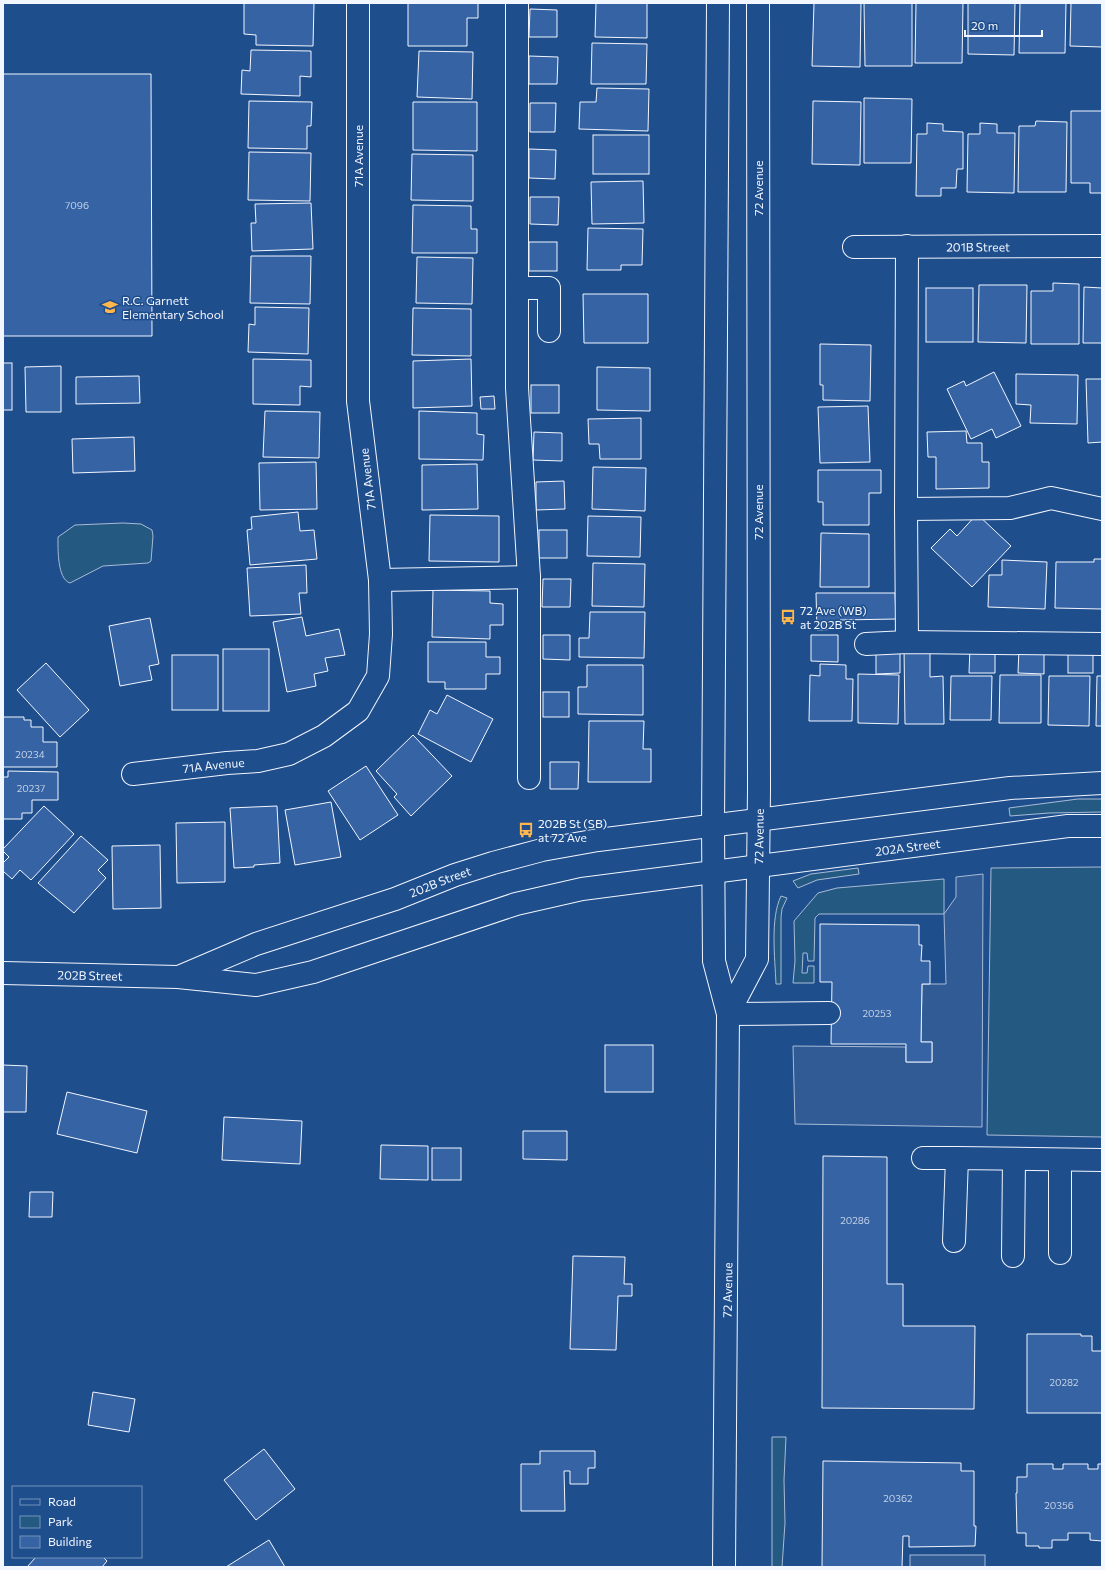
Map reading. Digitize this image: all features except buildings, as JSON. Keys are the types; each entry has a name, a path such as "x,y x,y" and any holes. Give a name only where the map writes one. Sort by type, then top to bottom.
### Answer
{"main road":[{"name":"71A Avenue","path":"133,774 226,763 258,761 289,754 324,736 358,711 378,676 381,634 380,580 358,401 358,3"},
{"path":"517,3 517,388 529,577 529,778"},
{"name":"72 Avenue","path":"718,3 713,872 714,961 728,1014 724,1567"},
{"name":"72 Avenue","path":"728,1014 757,959 758,3"},
{"path":"907,246 907,642"},
{"name":"201B Street","path":"854,247 1102,246"},
{"path":"517,288 549,288 549,331"},
{"path":"906,509 1010,508 1051,498 1102,509"},
{"path":"380,580 529,577"},
{"path":"866,644 907,642 1102,644"},
{"path":"713,826 1010,788 1102,783"},
{"name":"202B Street","path":"178,977 256,944 395,899 493,863 542,850 598,840 713,826"},
{"name":"202A Street","path":"713,872 1068,826 1102,826"},
{"name":"202B Street","path":"3,973 178,977 256,985 313,972 425,935 472,917 516,904 582,889 713,872"},
{"path":"728,1014 829,1013"},
{"path":"923,1158 1102,1160"},
{"path":"954,1241 957,1158"},
{"path":"1013,1256 1014,1159"},
{"path":"1060,1160 1060,1252"}],"green space":[{"path":"123,523 141,524 152,530 151,561 148,563 103,566 70,583 66,580 60,570 58,537 75,525"},
{"path":"1078,799 1102,799 1102,812 1049,813 1010,816 1009,808"},
{"path":"1102,867 1102,1137 987,1135 991,868"},
{"path":"858,868 859,874 817,880 798,888 793,881 811,874"},
{"path":"944,879 944,914 819,914 815,918 814,961 808,961 807,953 803,953 802,973 807,973 808,966 814,966 814,983 793,983 795,961 794,921 818,893 837,888"},
{"path":"781,896 787,898 782,909 781,917 781,984 776,984 774,927 775,916"},
{"path":"772,1437 786,1437 784,1480 785,1523 782,1567 772,1567"}],"shaded area":[{"path":"983,874 982,1127 795,1124 793,1046 906,1047 906,1062 932,1062 932,1042 921,1042 922,984 946,984 944,914 956,897 956,877"},
{"path":"910,1555 985,1555 985,1567 910,1567"}],"place":[{"name":"R.C. Garnett Elementary School","path":"110,307"},
{"name":"72 Ave (WB) at 202B St","path":"788,617"},
{"name":"202B St (SB) at 72 Ave","path":"526,830"}]}
